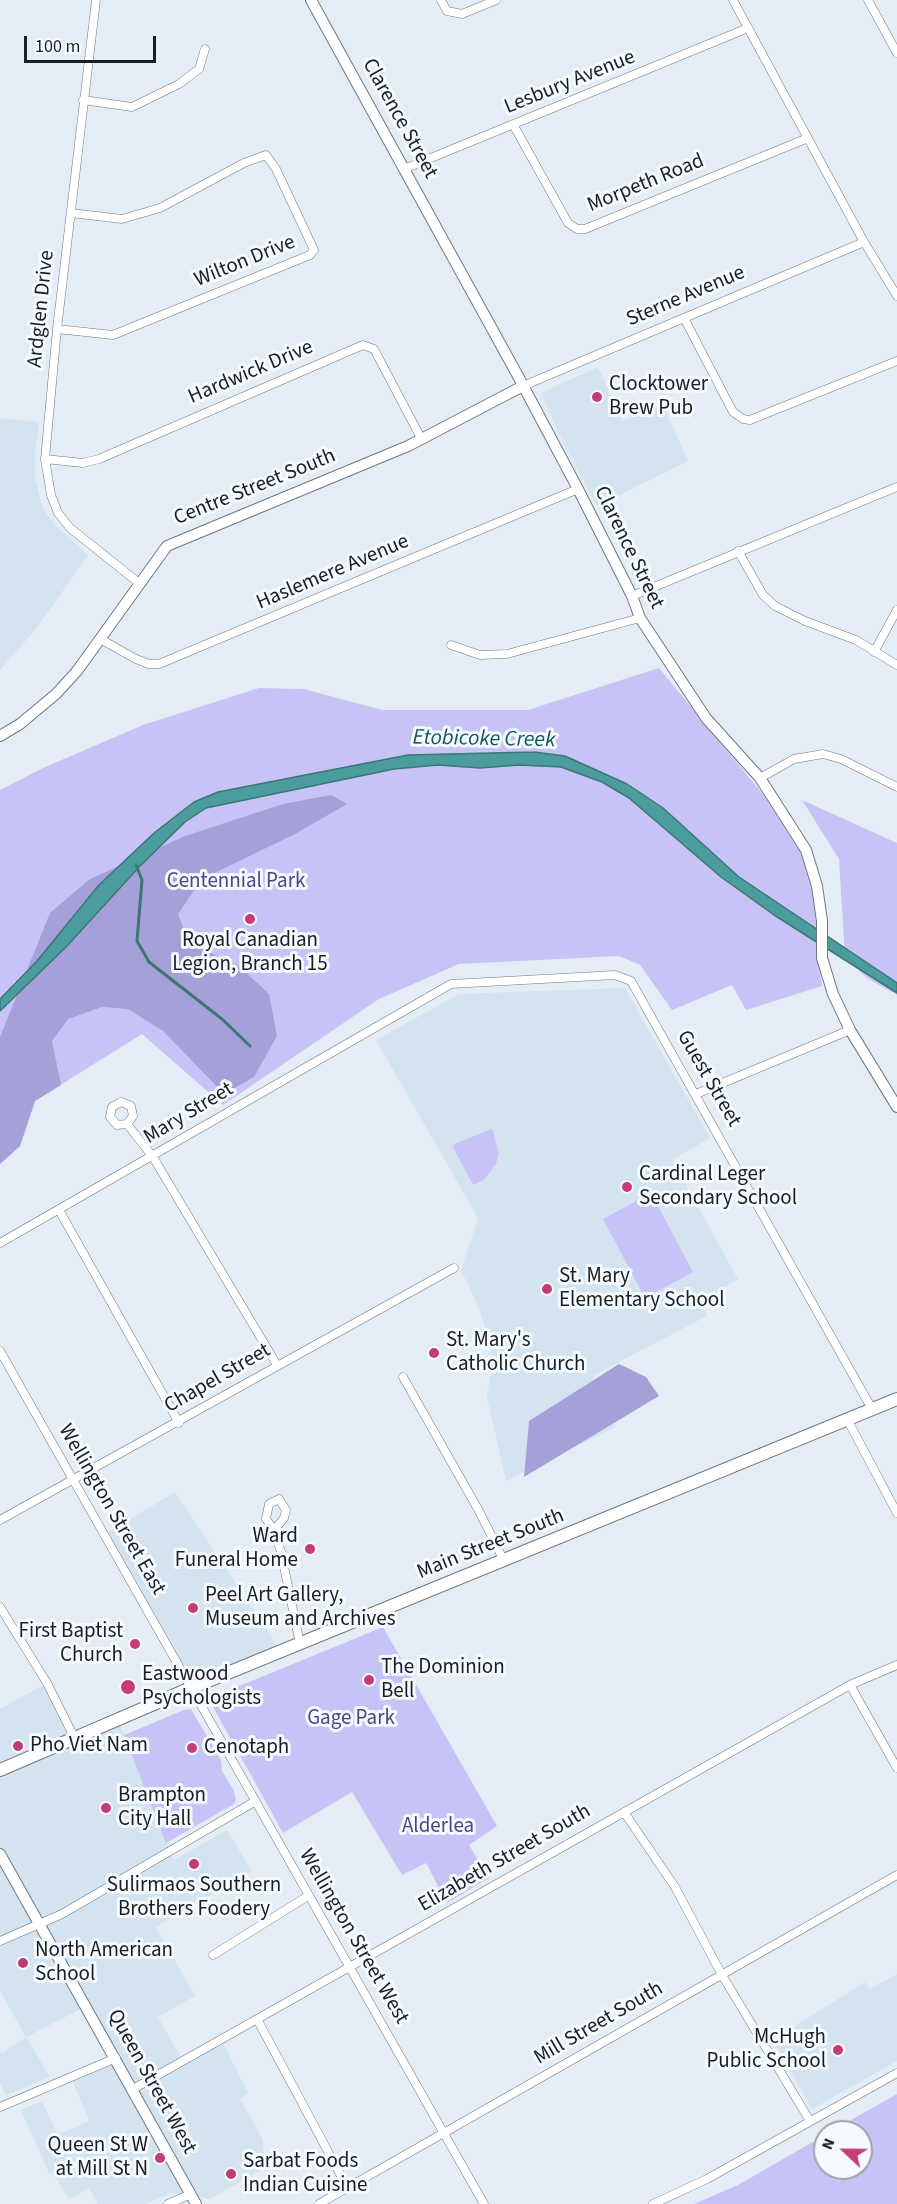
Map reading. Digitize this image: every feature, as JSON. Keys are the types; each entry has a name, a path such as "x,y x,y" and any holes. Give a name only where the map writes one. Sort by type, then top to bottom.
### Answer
{"main road":[{"name":"Main Street South","path":"0,1770 191,1688 504,1562 897,1399"}],"street":[{"name":"Ardglen Drive","path":"96,0 57,329 45,459 51,495 58,513 70,528 139,582"},
{"name":"Clarence Street","path":"311,0 578,489 632,596 640,618 706,718 760,778 806,850 817,886 822,921 822,958 833,994 850,1030 897,1107"},
{"path":"441,0 447,11 462,14 496,0"},
{"path":"733,0 864,242 897,296"},
{"path":"868,0 897,52"},
{"name":"Lesbury Avenue","path":"404,169 514,126 748,28"},
{"path":"83,100 132,107 179,84 199,69 205,49"},
{"name":"Morpeth Road","path":"514,126 568,223 578,229 585,229 808,138"},
{"name":"Wilton Drive","path":"57,329 113,335 310,255 314,250 276,169 266,155 244,163 160,208 122,219 71,213"},
{"name":"Sterne Avenue","path":"523,386 864,242"},
{"path":"684,318 733,412 743,419 750,420 897,361"},
{"name":"Hardwick Drive","path":"45,459 82,463 99,459 363,345 374,349 422,440"},
{"name":"Centre Street South","path":"0,736 20,724 56,694 102,640 139,582 167,546 422,440 523,386"},
{"path":"632,596 897,487"},
{"name":"Haslemere Avenue","path":"102,640 136,659 159,664 578,489"},
{"path":"738,551 763,595 776,606 805,621 856,640 897,665"},
{"path":"874,652 897,610"},
{"path":"451,645 480,655 507,654 640,618"},
{"path":"760,778 794,759 822,754 841,759 897,787"},
{"name":"Guest Street","path":"396,1016 451,984 621,977 632,981 872,1410"},
{"name":"Mary Street","path":"0,1243 396,1016"},
{"path":"696,1094 850,1030"},
{"path":"127,1124 153,1157 278,1365"},
{"path":"59,1210 179,1423"},
{"name":"Chapel Street","path":"0,1520 179,1423 278,1365 454,1268"},
{"name":"Wellington Street East","path":"0,1351 191,1688"},
{"path":"403,1377 479,1511 504,1562"},
{"path":"847,1419 897,1513"},
{"path":"274,1530 281,1552 300,1644"},
{"path":"0,1607 47,1683 75,1738"},
{"name":"Elizabeth Street South","path":"133,2090 850,1685 897,1665"},
{"path":"850,1685 897,1768"},
{"name":"Wellington Street West","path":"191,1688 484,2204"},
{"path":"0,1941 62,1914 255,1802"},
{"path":"624,1812 675,1887 722,1975 810,2121"},
{"name":"Queen Street West","path":"0,1854 193,2199"},
{"name":"Mill Street South","path":"319,2204 897,1875"},
{"path":"213,1955 308,1896"},
{"path":"257,2019 347,2187"},
{"path":"0,2107 116,2058"},
{"path":"653,2204 707,2179 897,2073"},
{"path":"168,2204 193,2199"}],"shaded area":[{"path":"598,367 622,421 663,405 688,461 597,506 565,447 541,393"},
{"path":"0,418 39,422 35,478 43,509 56,526 88,555 36,629 0,670"},
{"path":"331,795 347,804 295,834 202,879 178,914 189,943 239,966 269,994 277,1036 254,1077 224,1094 163,1031 128,1009 102,1007 68,1019 52,1041 61,1085 35,1101 20,1146 0,1164 0,1037 50,913 90,879 185,836 283,804"},
{"path":"625,988 710,1138 672,1160 738,1279 701,1302 707,1316 592,1376 615,1427 506,1481 487,1397 492,1367 491,1349 479,1308 461,1270 478,1218 376,1040 459,994"},
{"path":"619,1364 646,1377 659,1396 524,1477 529,1421"},
{"path":"175,1492 281,1651 191,1688 104,1535"},
{"path":"47,1683 75,1738 118,1720 174,1860 227,1830 252,1871 156,1927 195,1996 158,2017 183,2061 221,2039 248,2093 240,2099 263,2140 264,2168 210,2199 172,2193 145,2204 98,2204 89,2188 69,2199 53,2174 50,2175 21,2110 42,2101 58,2135 89,2121 71,2077 115,2058 87,2006 26,2037 0,1991 0,1709"},
{"name":"McHugh Public School","path":"897,1974 897,2061 812,2109 773,2040 865,1982 870,1989"},
{"path":"26,2037 50,2077 6,2095 0,2083 0,2051 2,2053"}],"green space":[{"name":"Centennial Park","path":"659,668 762,793 806,861 817,904 818,952 822,986 746,1010 732,985 672,1010 640,965 619,956 459,964 379,999 223,1105 142,1034 35,1101 20,1146 0,1164 0,790 43,768 143,725 259,688 304,689 382,710 528,710"},
{"path":"802,800 897,843 897,995 867,978 845,957 839,859"},
{"path":"492,1129 499,1152 496,1164 484,1180 473,1185 453,1147 454,1144"},
{"path":"651,1193 693,1272 645,1298 603,1219"},
{"name":"Gage Park","path":"383,1627 497,1826 469,1845 489,1878 447,1903 426,1863 402,1875 352,1792 283,1833 213,1707 214,1699 220,1694"},
{"path":"191,1709 221,1760 222,1771 236,1799 234,1804 166,1843 124,1735"},
{"path":"897,2094 897,2204 694,2204 738,2185 813,2142 813,2180 873,2180 873,2120 851,2120"}],"water":[{"path":"534,752 565,756 627,784 663,808 739,877 897,983 897,993 774,915 721,877 629,798 602,782 561,767 519,765 480,768 438,765 394,769 206,808 185,822 140,866 67,946 0,1011 0,999 37,961 99,885 154,833 194,802 218,792 408,755"}],"waterway":[{"name":"Etobicoke Creek","path":"136,865 142,880 137,941 149,962 222,1019 250,1046"}],"place":[{"name":"Clocktower Brew Pub","path":"597,397"},
{"name":"Royal Canadian Legion, Branch 15","path":"250,919"},
{"name":"Cardinal Leger Secondary School","path":"627,1187"},
{"name":"St. Mary Elementary School","path":"547,1289"},
{"name":"St. Mary's Catholic Church","path":"434,1353"},
{"name":"Ward Funeral Home","path":"310,1549"},
{"name":"Peel Art Gallery, Museum and Archives","path":"193,1608"},
{"name":"First Baptist Church","path":"135,1644"},
{"name":"The Dominion Bell","path":"369,1680"},
{"name":"Eastwood Psychologists","path":"128,1687"},
{"name":"Pho Viet Nam","path":"18,1746"},
{"name":"Cenotaph","path":"192,1748"},
{"name":"Brampton City Hall","path":"106,1808"},
{"name":"Sulirmaos Southern Brothers Foodery","path":"194,1864"},
{"name":"North American School","path":"23,1963"},
{"name":"McHugh Public School","path":"838,2050"},
{"name":"Queen St W at Mill St N","path":"160,2158"},
{"name":"Sarbat Foods Indian Cuisine","path":"231,2174"}],"park label":[{"name":"Alderlea","path":"438,1827"}]}
